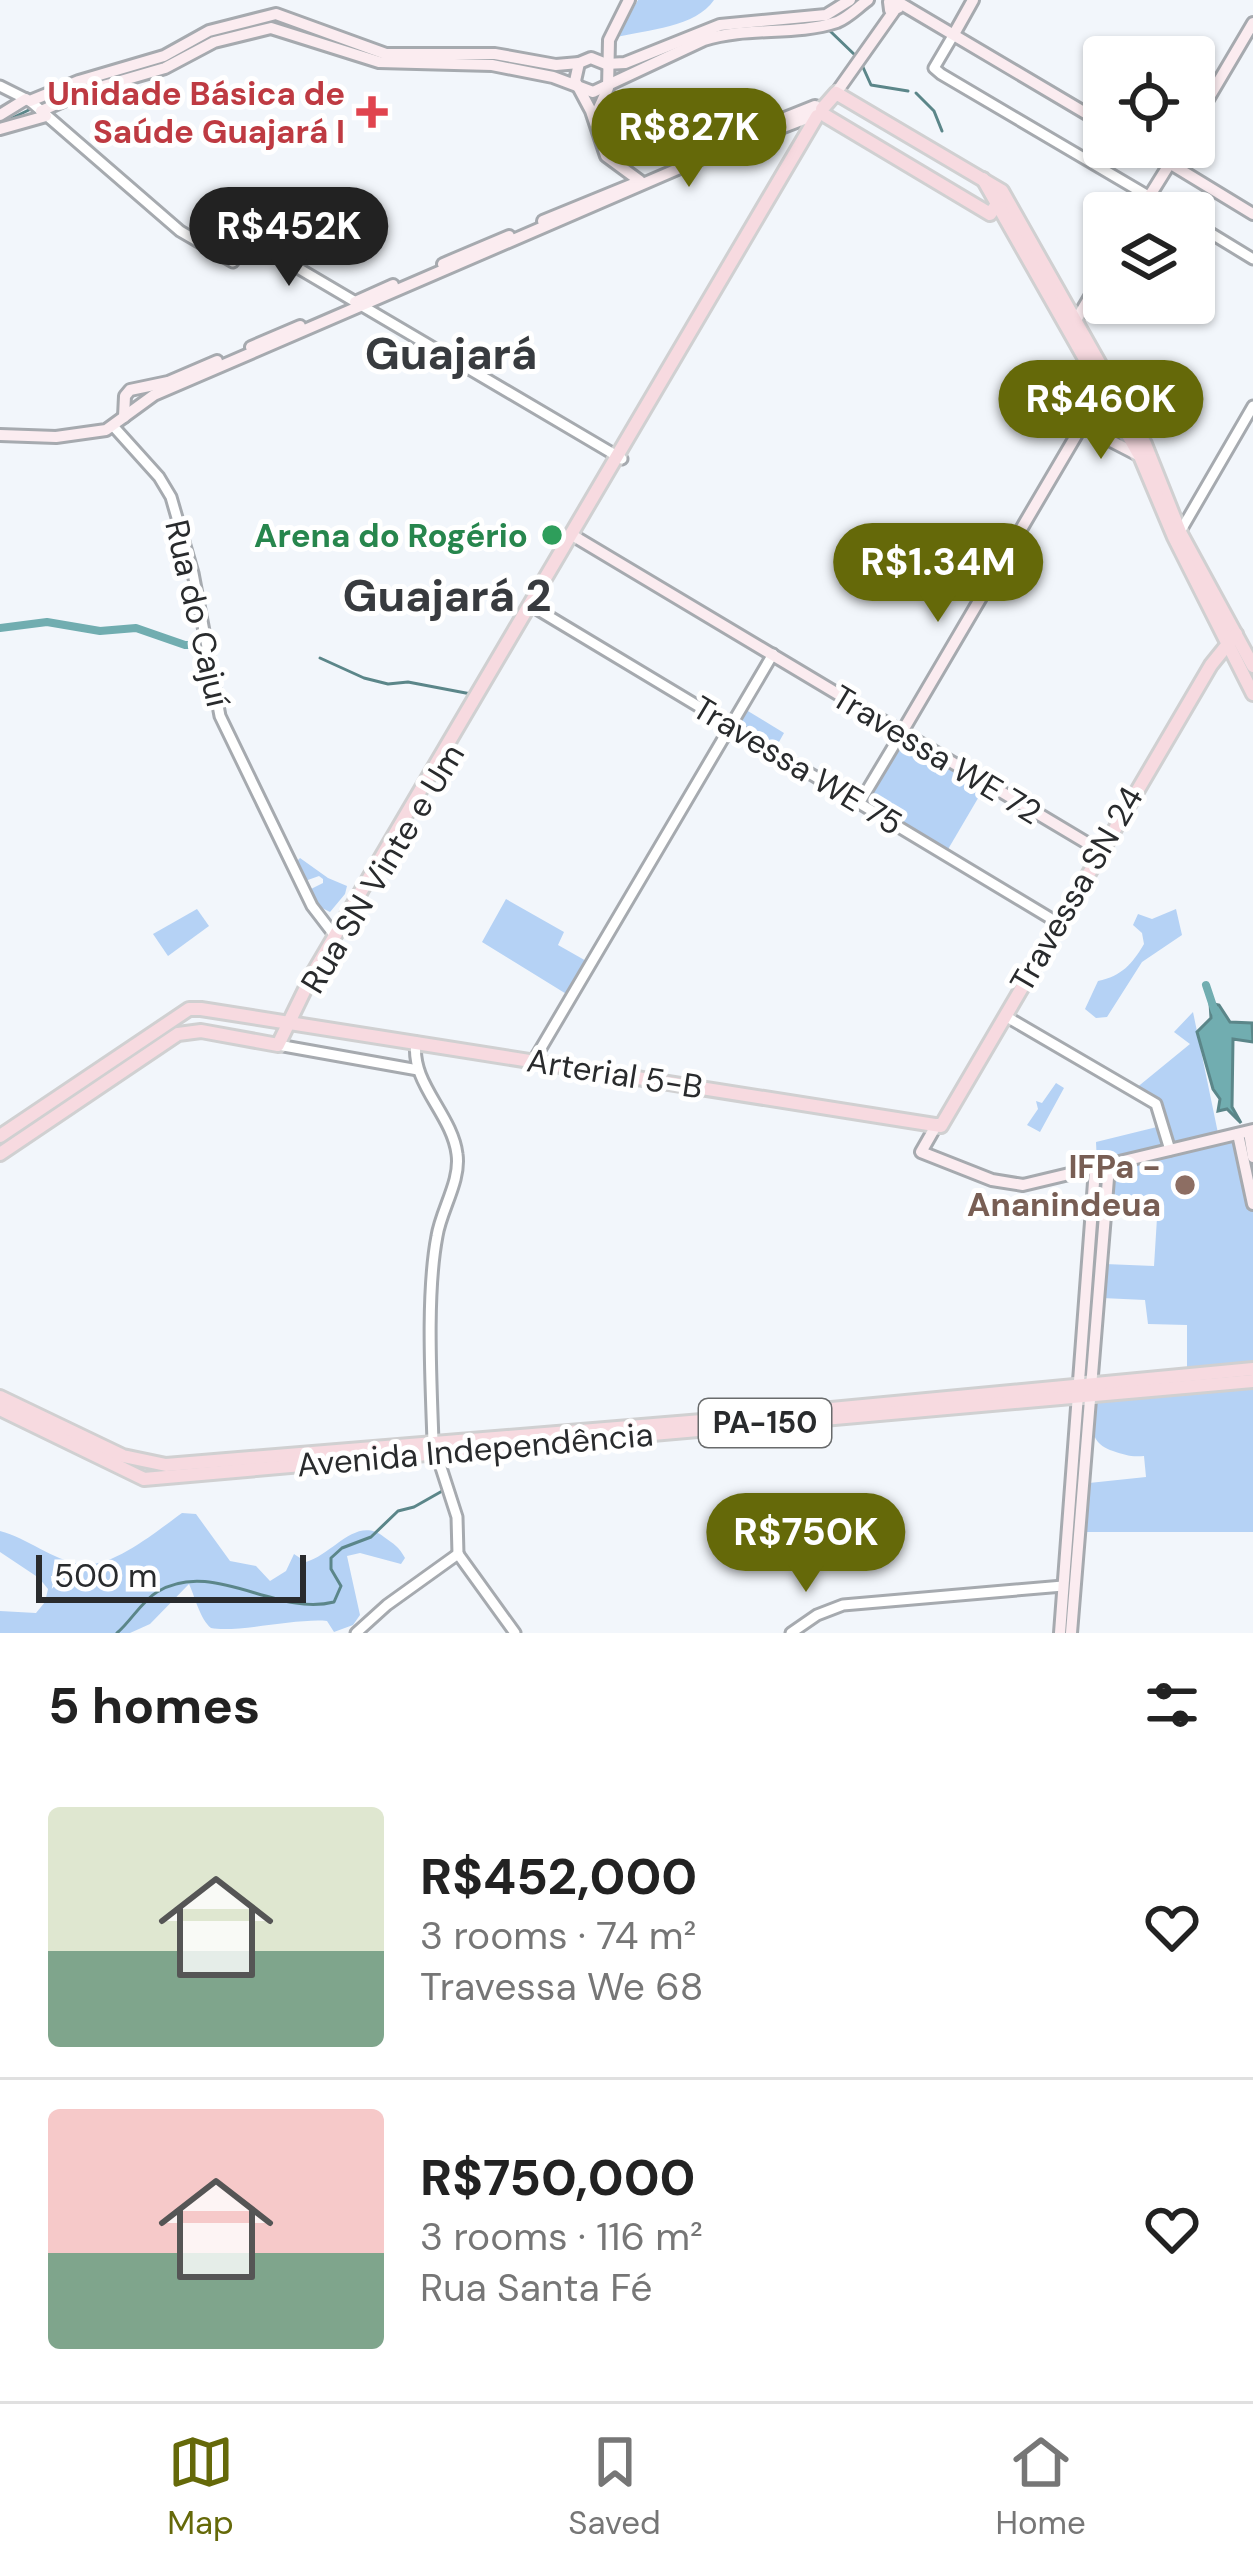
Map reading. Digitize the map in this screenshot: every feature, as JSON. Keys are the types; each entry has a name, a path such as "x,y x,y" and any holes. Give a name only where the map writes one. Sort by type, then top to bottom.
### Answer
{"main road":[{"path":"626,0 608,45 598,110 608,147 647,183"},
{"path":"579,71 626,0"},
{"path":"0,115 86,78 164,56 209,32 276,14 386,54 495,54 556,65 579,71 593,92 607,73 625,63 720,25 826,14 850,0"},
{"path":"0,129 86,91 165,68 214,42 271,28 379,62 607,73 723,34 827,24 849,16 868,0"},
{"path":"954,34 973,0"},
{"path":"826,107 890,7 954,34 1083,111"},
{"path":"1215,87 1253,23"},
{"path":"608,45 625,63"},
{"path":"579,71 610,160 647,183"},
{"path":"119,422 125,396 132,388 172,381 647,183 780,119 815,106 826,107 983,178 1148,448 1180,532 1230,634"},
{"path":"826,107 998,206"},
{"name":"Rua SN Vinte e Um","path":"456,737 826,107"},
{"path":"1178,168 1253,214"},
{"path":"0,435 56,437 119,422 154,395 358,305"},
{"path":"1073,325 1083,308"},
{"path":"902,732 1108,386"},
{"path":"1108,386 1174,537 1246,660 1253,694"},
{"path":"1082,426 1140,456"},
{"path":"574,536 773,654"},
{"name":"Rua SN Vinte e Um","path":"278,1045 318,969 574,536"},
{"name":"Travessa SN 24","path":"1095,1168 1023,1185 992,1180 924,1152 1230,634"},
{"name":"Travessa WE 72","path":"773,654 1100,851"},
{"name":"Rua SN Vinte e Um","path":"318,969 373,876"},
{"name":"Travessa SN 24","path":"939,1125 1058,923"},
{"path":"0,1136 189,1009 209,1010 208,994"},
{"name":"Arterial 5-B","path":"209,1010 939,1125"},
{"path":"0,1154 178,1034 200,1031 278,1045"},
{"path":"1087,1366 1095,1168 1245,1132"},
{"path":"1245,1132 1253,1157"},
{"path":"1245,1132 1253,1204"},
{"path":"1060,1633 1109,1166"},
{"path":"1089,1246 1098,1246 1102,1258"},
{"name":"Avenida Independência","path":"1170,1383 1253,1370"},
{"name":"Avenida Independência","path":"0,1409 100,1452 166,1465 320,1458 1085,1390 1253,1381"},
{"path":"1071,1633 1085,1390"},
{"name":"Avenida Independência","path":"0,1397 100,1452"}],"street":[{"path":"954,34 934,68 1141,192"},
{"path":"0,86 28,100 180,232 233,262 247,238 358,305 624,451"},
{"path":"1215,236 1253,259"},
{"path":"1180,532 1253,406"},
{"name":"Rua do Cajuí","path":"119,422 171,497 193,573 220,716 312,906 335,936"},
{"name":"Travessa WE 75","path":"535,608 1058,923"},
{"path":"534,1060 773,654"},
{"path":"860,802 902,732"},
{"path":"1006,1017 1156,1104 1170,1150"},
{"path":"416,1042 418,1070 447,1125 458,1160 436,1238 431,1392 435,1447 457,1517 458,1554 515,1633"},
{"path":"278,1045 418,1070"},
{"path":"356,1633 400,1594 458,1554"},
{"path":"791,1633 843,1605 1064,1586"}],"shaded area":[{"path":"638,0 714,0 683,22 617,37"},
{"path":"743,708 784,733 775,749 733,724"},
{"path":"904,738 984,788 947,851 865,803"},
{"path":"300,858 347,886 330,912 312,903 307,891 323,879 305,881 296,862"},
{"path":"506,899 564,932 558,945 588,962 568,995 482,942"},
{"path":"197,909 209,926 168,956 153,934"},
{"path":"1176,909 1182,935 1142,962 1107,1017 1096,1018 1085,1009 1098,981 1126,968 1144,944 1142,933 1133,925 1138,914 1152,919"},
{"path":"1210,1003 1219,1005 1230,1022 1252,1023 1253,1042 1233,1039 1232,1107 1241,1123 1227,1109 1218,1111 1220,1099 1197,1032 1211,1018"},
{"path":"1193,1012 1219,1138 1173,1146 1164,1106 1135,1089 1190,1044 1174,1032"},
{"path":"1056,1083 1064,1088 1040,1132 1027,1125 1038,1109 1036,1101 1042,1103"},
{"path":"1161,1126 1166,1147 1097,1164 1096,1142"},
{"path":"1249,1135 1253,1149 1253,1365 1187,1370 1187,1325 1148,1324 1145,1300 1102,1298 1105,1264 1154,1266 1157,1218 1108,1215 1111,1168"},
{"path":"1253,1385 1253,1532 1085,1532 1089,1483 1146,1477 1144,1456 1113,1451 1095,1437 1095,1398"},
{"path":"182,1513 196,1514 230,1561 256,1566 270,1581 286,1571 294,1554 306,1562 364,1531 384,1537 405,1558 401,1564 360,1553 347,1556 360,1615 353,1625 334,1632 327,1621 211,1628 189,1584 150,1624 130,1633 0,1633 0,1611 36,1613 48,1589 0,1552 0,1531 60,1558 92,1564 134,1547"}],"waterway":[{"path":"244,28 277,21"},
{"path":"829,30 857,57"},
{"path":"118,75 164,63 217,33"},
{"path":"862,65 871,85 908,91"},
{"path":"91,83 118,75"},
{"path":"916,93 934,111 942,131"},
{"path":"8,120 33,108"},
{"path":"0,122 8,120"},
{"path":"0,628 47,622 100,631 136,628 185,645 205,645"},
{"path":"320,658 388,684 408,682 471,694"},
{"path":"1206,985 1215,1012"},
{"path":"117,1633 152,1596 178,1583 222,1584 289,1602 334,1602 341,1586 331,1569 331,1558 342,1548 371,1537 398,1511 444,1490"}],"place":[{"name":"Unidade Básica de Saúde Guajará I","path":"372,112"},
{"name":"Arena do Rogério","path":"552,535"},
{"name":"IFPa - Ananindeua","path":"1185,1185"}],"district":[{"name":"Guajará","path":"451,353"},
{"name":"Guajará 2","path":"447,595"}]}
